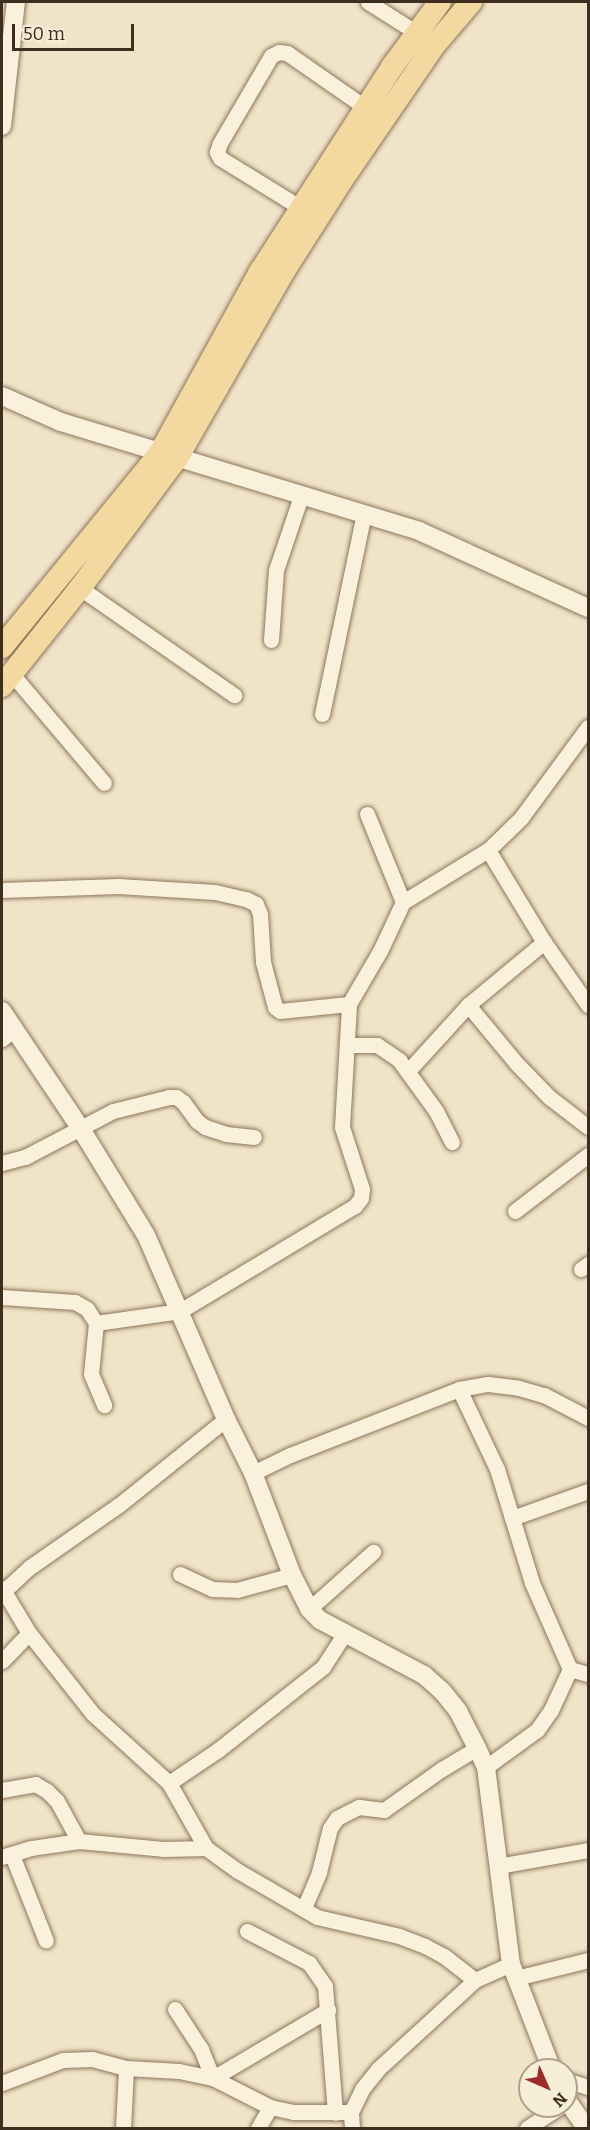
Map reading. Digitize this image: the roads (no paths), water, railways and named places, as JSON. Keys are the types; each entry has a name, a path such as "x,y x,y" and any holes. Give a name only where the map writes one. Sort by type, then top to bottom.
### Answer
{"main road":[{"path":"2,647 168,456 260,272 325,168 440,2"},
{"path":"6,679 80,588 168,456 340,183 434,47 471,2"}],"street":[{"path":"2,125 16,2"},
{"path":"368,2 417,33"},
{"path":"301,208 220,158 217,152 220,142 271,56 279,52 287,53 366,108"},
{"path":"2,396 61,422 419,531 588,608"},
{"path":"271,640 276,570 301,496"},
{"path":"322,714 364,513"},
{"path":"80,588 234,695"},
{"path":"6,679 104,783"},
{"path":"96,1323 180,1311 355,1206 361,1198 362,1189 342,1127 349,1004 380,951 404,902 488,850 521,818 588,727"},
{"path":"367,814 404,902"},
{"path":"488,850 544,942 588,1005"},
{"path":"2,890 118,886 215,892 246,899 256,904 260,914 263,962 275,1007 280,1011 349,1004"},
{"path":"408,1071 468,1005 544,942"},
{"path":"468,1005 541,1089 588,1126"},
{"path":"2,1011 8,1034 81,1129 146,1235 226,1419 253,1473 292,1575 309,1609 320,1620 424,1675 442,1691 458,1711 486,1767 513,1971 547,2058"},
{"path":"348,1045 377,1046 399,1059 436,1111 452,1142"},
{"path":"2,1163 25,1157 113,1111 169,1097 176,1097 183,1102 197,1121 205,1127 226,1134 254,1137"},
{"path":"515,1211 588,1155"},
{"path":"2,1297 75,1302 87,1309 96,1323 91,1374 104,1405"},
{"path":"253,1473 290,1455 459,1389 488,1384 519,1388 544,1395 588,1420"},
{"path":"459,1389 497,1470 532,1583 570,1669 551,1710 537,1730 486,1767"},
{"path":"226,1419 119,1504 3,1589 29,1633 93,1714 169,1783 206,1848 238,1871 317,1917 399,1936 425,1946 444,1956 475,1980"},
{"path":"512,1518 588,1491"},
{"path":"309,1609 373,1552"},
{"path":"180,1574 212,1589 237,1590 292,1575"},
{"path":"2,1661 29,1633"},
{"path":"169,1783 218,1750 323,1667 345,1633"},
{"path":"570,1669 588,1674"},
{"path":"304,1908 319,1872 330,1828 337,1818 359,1807 384,1810 442,1768 477,1748"},
{"path":"2,1790 35,1784 47,1791 57,1800 79,1840"},
{"path":"46,1941 7,1856 31,1848 79,1840 163,1848 206,1848"},
{"path":"498,1866 588,1850"},
{"path":"248,1931 309,1963 325,1986 335,2113"},
{"path":"352,2128 351,2112 362,2089 378,2069 475,1980 513,1971 588,1960"},
{"path":"175,2009 201,2049 213,2078"},
{"path":"213,2078 328,2010"},
{"path":"2,2083 63,2060 92,2059 126,2068 179,2072 213,2078 270,2107 293,2112 351,2112"},
{"path":"123,2128 126,2068"},
{"path":"258,2128 270,2107"},
{"path":"527,2128 542,2118"}]}
